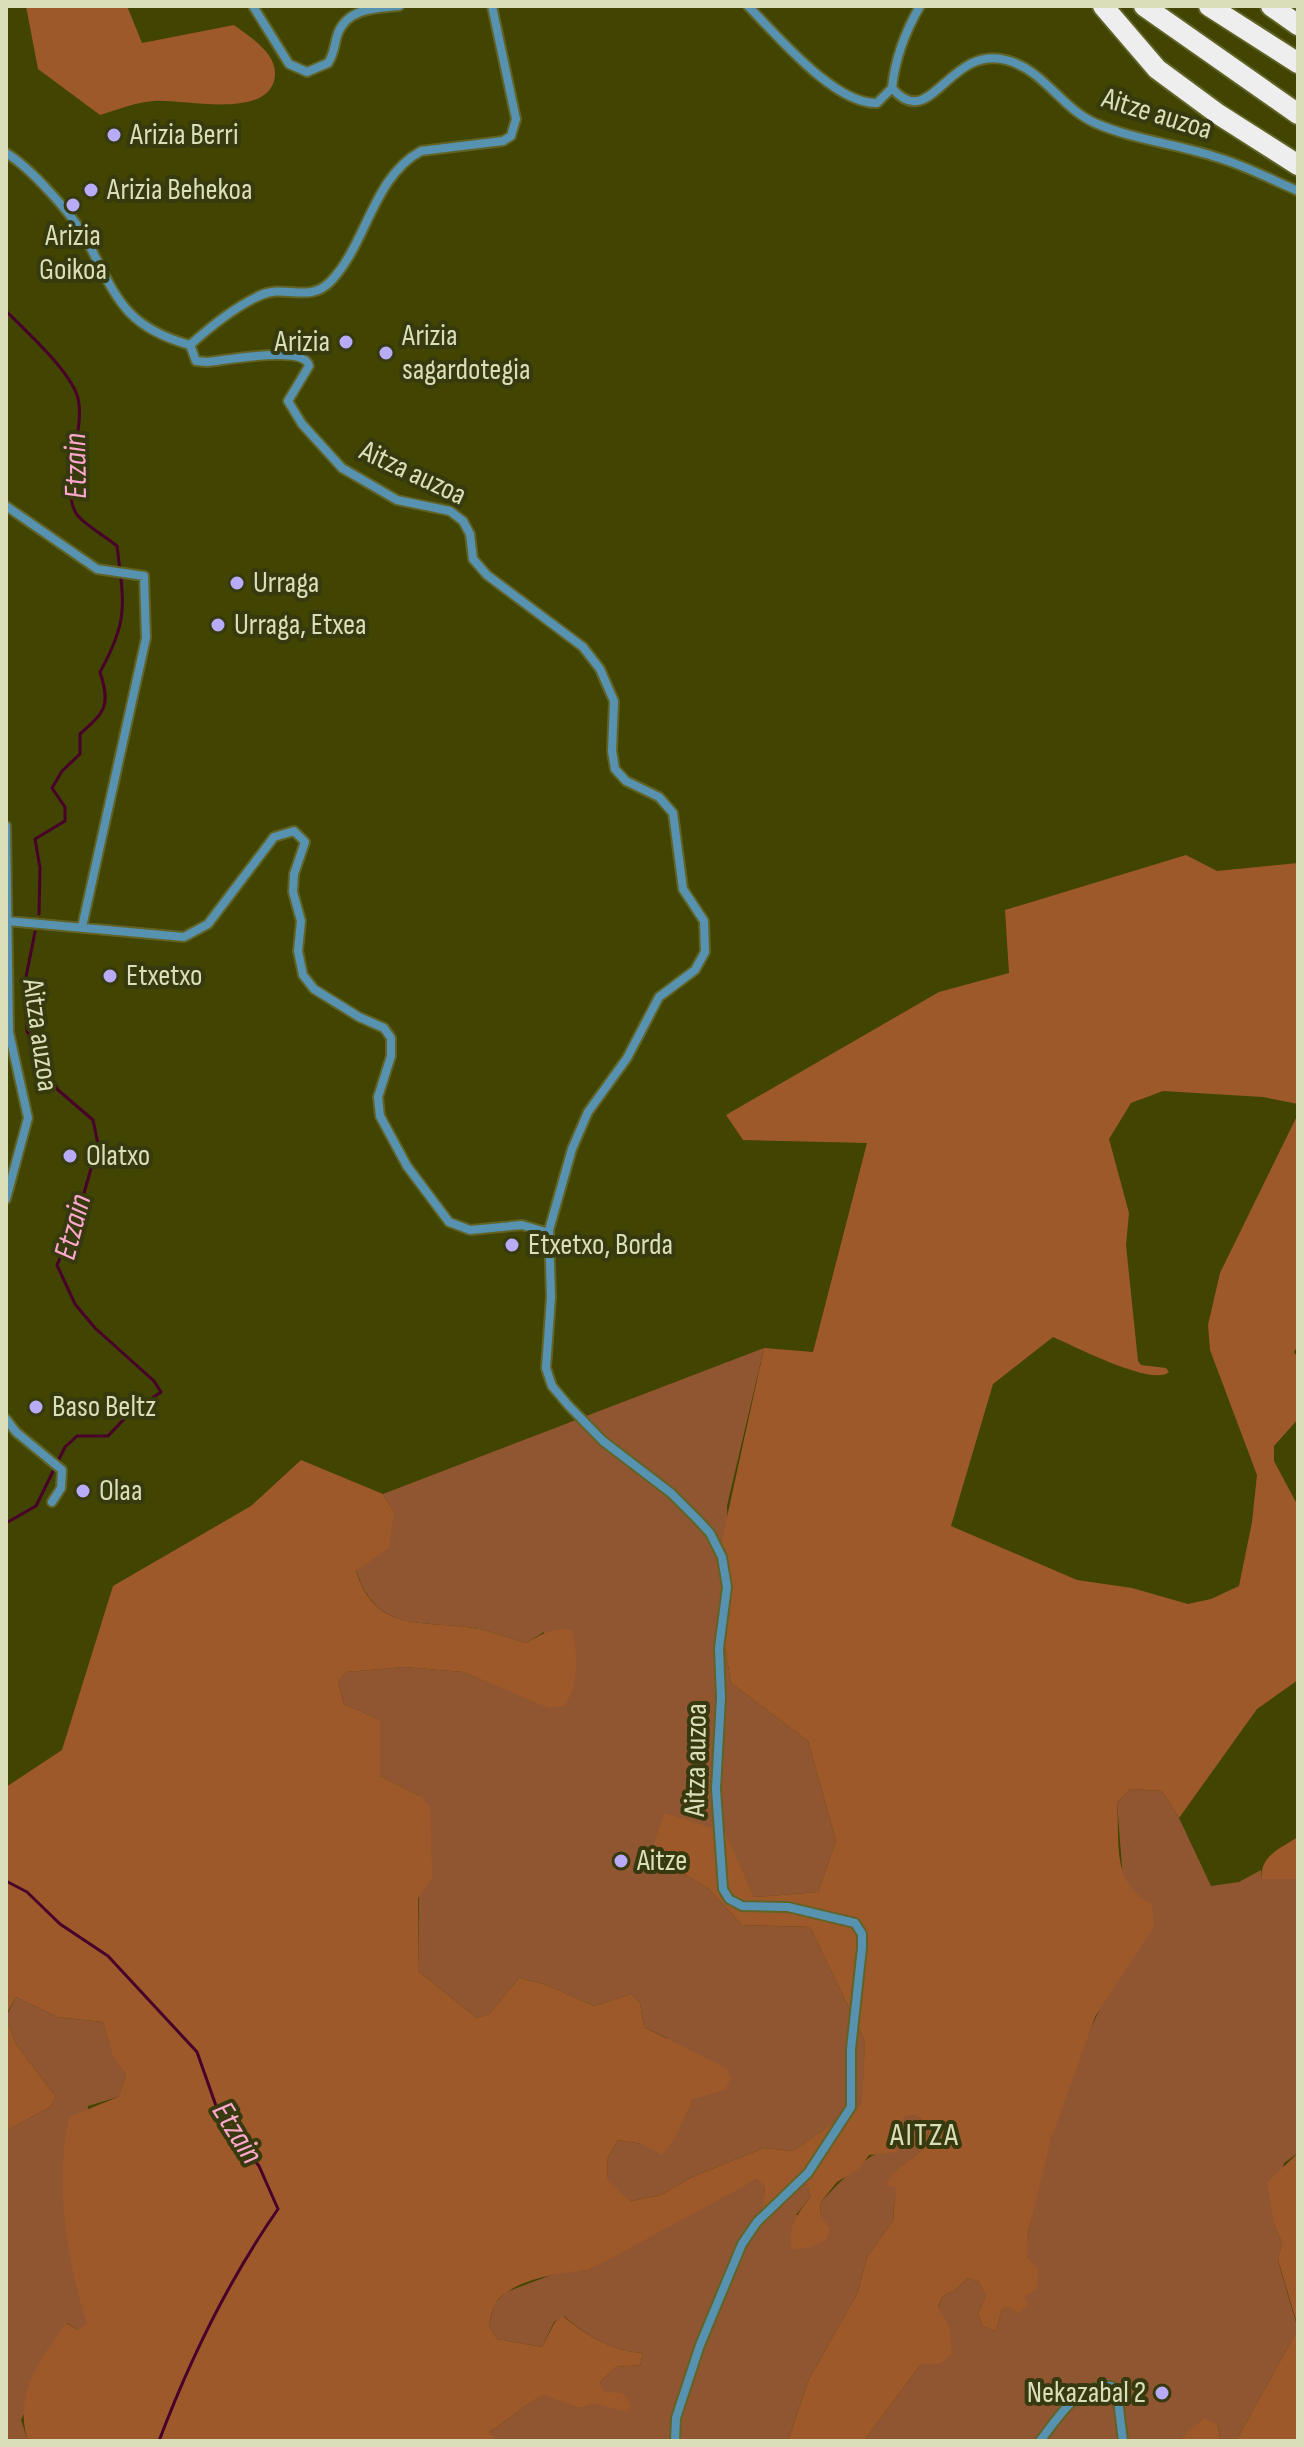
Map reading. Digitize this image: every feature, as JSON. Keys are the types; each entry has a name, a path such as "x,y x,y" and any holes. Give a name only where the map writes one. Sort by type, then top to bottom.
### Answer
{"highway":[{"path":"1103,6 1157,69 1218,114 1298,165"},
{"path":"1144,6 1298,114"},
{"path":"1209,6 1298,63"},
{"path":"1271,6 1298,25"}],"street":[{"path":"253,6 289,64 307,72 328,63 339,30 350,17 373,8 399,6"},
{"path":"6,153 42,184 79,229 104,281 132,316 190,345 261,295 311,294 330,282 375,210 386,184 411,157 421,151 503,141 511,136 516,119 492,6"},
{"path":"748,6 815,72 864,103 877,103 892,88 906,29 920,6"},
{"name":"Aitze auzoa","path":"892,88 901,100 922,100 963,65 979,58 1005,60 1036,74 1059,98 1096,123 1221,158 1298,191"},
{"name":"Aitza auzoa","path":"190,345 196,361 207,362 301,355 309,366 288,401 302,424 342,468 397,500 450,511 463,521 470,534 473,559 487,575 583,647 600,669 614,701 612,751 615,769 626,781 659,797 673,813 681,881 704,921 707,937 705,952 695,970 659,997 627,1058 588,1112 572,1149 549,1233 551,1297 546,1368 552,1386 603,1441 671,1493 704,1527 722,1557 727,1587 719,1648 721,1698 716,1789 723,1889 729,1899 742,1906 816,1911 855,1923 862,1934 851,2049 851,2107 808,2173 757,2222 742,2244 700,2345 676,2418 675,2441"},
{"path":"6,506 97,569 144,576 146,638 82,927"},
{"name":"Aitza auzoa","path":"6,826 9,1032 28,1118 6,1199"},
{"path":"7,921 184,937 208,924 274,837 294,831 305,842 293,892 301,921 298,951 303,975 314,989 384,1028 391,1038 391,1056 378,1097 380,1116 407,1166 449,1222 470,1230 522,1225 549,1233"},
{"path":"6,1419 16,1432 61,1469 61,1488 52,1502"},
{"path":"1040,2441 1074,2398 1103,2386 1111,2386 1117,2392 1123,2441"}],"shaded area":[{"path":"26,6 127,6 142,43 234,25 269,55 275,72 274,81 267,93 239,104 154,101 100,115 38,69"},
{"path":"1186,855 1217,871 1298,863 1298,1104 1263,1097 1163,1091 1131,1103 1109,1139 1129,1213 1126,1245 1138,1361 1141,1365 1166,1368 1169,1372 1160,1375 1131,1370 1053,1337 993,1384 951,1526 1077,1580 1132,1588 1188,1604 1211,1599 1239,1586 1252,1522 1257,1475 1210,1350 1208,1325 1220,1273 1298,1114 1298,1345 1294,1352 1298,1358 1298,1419 1274,1446 1274,1461 1298,1506 1298,1680 1257,1709 1179,1818 1162,1791 1130,1789 1117,1803 1120,1861 1130,1885 1139,1896 1152,1904 1154,1927 1095,2017 1051,2139 1028,2233 1027,2258 1039,2269 1036,2289 1025,2296 1028,2305 1018,2314 1009,2306 1002,2309 996,2331 982,2326 978,2313 986,2296 979,2282 968,2278 943,2296 938,2307 949,2325 952,2354 940,2364 921,2364 864,2441 788,2441 809,2379 858,2292 867,2257 894,2219 895,2188 886,2185 898,2169 919,2152 928,2136 929,2124 914,2115 905,2117 895,2133 897,2152 869,2155 859,2169 837,2182 820,2203 821,2217 830,2228 826,2240 810,2248 792,2249 791,2241 795,2221 811,2196 807,2184 788,2186 763,2209 765,2186 757,2179 589,2270 566,2272 527,2282 497,2301 489,2326 497,2339 542,2347 555,2322 563,2316 600,2341 643,2353 640,2365 616,2367 600,2382 604,2392 622,2393 631,2405 626,2412 594,2403 578,2408 544,2395 490,2431 495,2441 28,2441 24,2408 39,2364 66,2323 78,2330 87,2323 73,2273 65,2221 63,2168 69,2117 118,2097 126,2075 112,2054 103,2022 57,2017 16,1997 6,2015 6,1787 62,1750 113,1586 251,1506 301,1460 383,1494 394,1512 389,1548 356,1571 364,1590 385,1613 413,1622 481,1630 526,1643 554,1630 572,1630 576,1670 564,1706 549,1708 463,1672 405,1667 346,1672 338,1682 344,1704 380,1720 380,1776 420,1796 430,1807 432,1878 418,1898 418,1971 477,2018 489,2014 519,1978 544,1984 594,2006 631,1994 640,2003 644,2027 726,2068 731,2078 725,2090 693,2099 675,2138 662,2155 642,2144 618,2140 607,2159 608,2181 631,2201 661,2195 692,2177 764,2148 793,2151 862,2104 865,2041 810,1927 742,1925 709,1889 651,1854 664,1813 725,1832 754,1897 818,1892 836,1841 808,1741 731,1683 724,1641 730,1593 722,1540 764,1348 813,1352 867,1143 743,1140 726,1115 939,992 1009,973 1005,910"},
{"path":"764,1348 727,1506 730,1593 724,1641 731,1683 808,1741 836,1841 818,1892 754,1897 724,1832 651,1854 709,1889 742,1925 810,1927 865,2041 863,2104 793,2151 764,2148 692,2177 661,2195 631,2201 608,2182 607,2159 618,2140 642,2144 684,2115 693,2099 667,2038 644,2027 640,2003 631,1994 594,2006 544,1984 519,1978 489,2014 477,2018 418,1971 420,1796 380,1776 380,1720 344,1704 338,1682 346,1672 405,1667 463,1672 549,1707 544,1632 526,1643 474,1628 413,1622 385,1612 374,1603 356,1570 394,1512 383,1494"},
{"path":"1130,1789 1162,1791 1179,1818 1211,1886 1239,1882 1261,1870 1262,1879 1298,1879 1298,2153 1284,2163 1274,2224 1282,2243 1278,2261 1298,2329 1236,2441 1221,2441 1217,2424 1204,2419 1178,2441 864,2441 921,2364 940,2364 949,2325 938,2308 943,2296 968,2278 979,2282 986,2296 978,2313 982,2326 996,2331 1002,2309 1009,2305 1018,2314 1024,2293 1027,2240 1060,2109 1089,2031 1108,1994 1154,1926 1123,1879 1117,1803"},
{"path":"1298,1837 1298,1879 1262,1879 1268,1859"},
{"path":"16,1997 57,2017 103,2022 112,2053 126,2075 118,2097 88,2106 81,2303 88,2323 78,2330 67,2323 21,2420 28,2441 6,2441 6,2131 50,2107 56,2097 16,2044 6,2017"},
{"path":"6,2017 16,2044 56,2097 50,2107 6,2131"},
{"path":"914,2115 929,2124 928,2136 919,2152 892,2176 887,2185 896,2188 894,2219 867,2257 858,2292 809,2379 788,2441 493,2440 490,2431 545,2394 578,2408 603,2392 600,2382 616,2367 640,2365 643,2353 600,2341 564,2316 554,2322 542,2347 497,2339 489,2326 494,2304 506,2292 562,2271 589,2270 692,2210 757,2179 765,2185 764,2208 788,2186 807,2183 811,2196 796,2215 821,2217 820,2203 857,2166 881,2152 905,2117"},
{"path":"1298,2153 1298,2327 1278,2260 1282,2243 1274,2224 1267,2183"},
{"path":"1298,2329 1298,2441 1236,2441"},
{"path":"1204,2418 1217,2424 1221,2441 1178,2441"}],"waterway":[{"name":"Etzain","path":"6,311 56,362 77,395 79,424 71,475 72,505 82,520 117,546 122,598 116,639 100,672 105,693 104,708 80,734 80,754 62,771 52,788 65,807 65,821 35,839 40,868 39,914"},
{"name":"Etzain","path":"6,1523 36,1506 65,1447 77,1436 108,1436 128,1415 161,1392 154,1381 95,1328 75,1304 57,1265 76,1221 98,1144 93,1120 58,1090 27,1031 25,982 35,932"},
{"name":"Etzain","path":"6,1881 27,1892 60,1924 108,1956 197,2052 221,2120 259,2166 278,2209 211,2321 159,2441"}],"place":[{"name":"Arizia Berri","path":"114,135"},
{"name":"Arizia Behekoa","path":"91,190"},
{"name":"Arizia Goikoa","path":"73,205"},
{"name":"Arizia","path":"346,342"},
{"name":"Arizia sagardotegia","path":"386,353"},
{"name":"Urraga","path":"237,583"},
{"name":"Urraga, Etxea","path":"218,625"},
{"name":"Etxetxo","path":"110,976"},
{"name":"Olatxo","path":"70,1156"},
{"name":"Etxetxo, Borda","path":"512,1245"},
{"name":"Baso Beltz","path":"36,1407"},
{"name":"Olaa","path":"83,1491"},
{"name":"Aitze","path":"621,1861"},
{"name":"Nekazabal 2","path":"1162,2393"}],"district":[{"name":"AITZA","path":"925,2135"}]}
